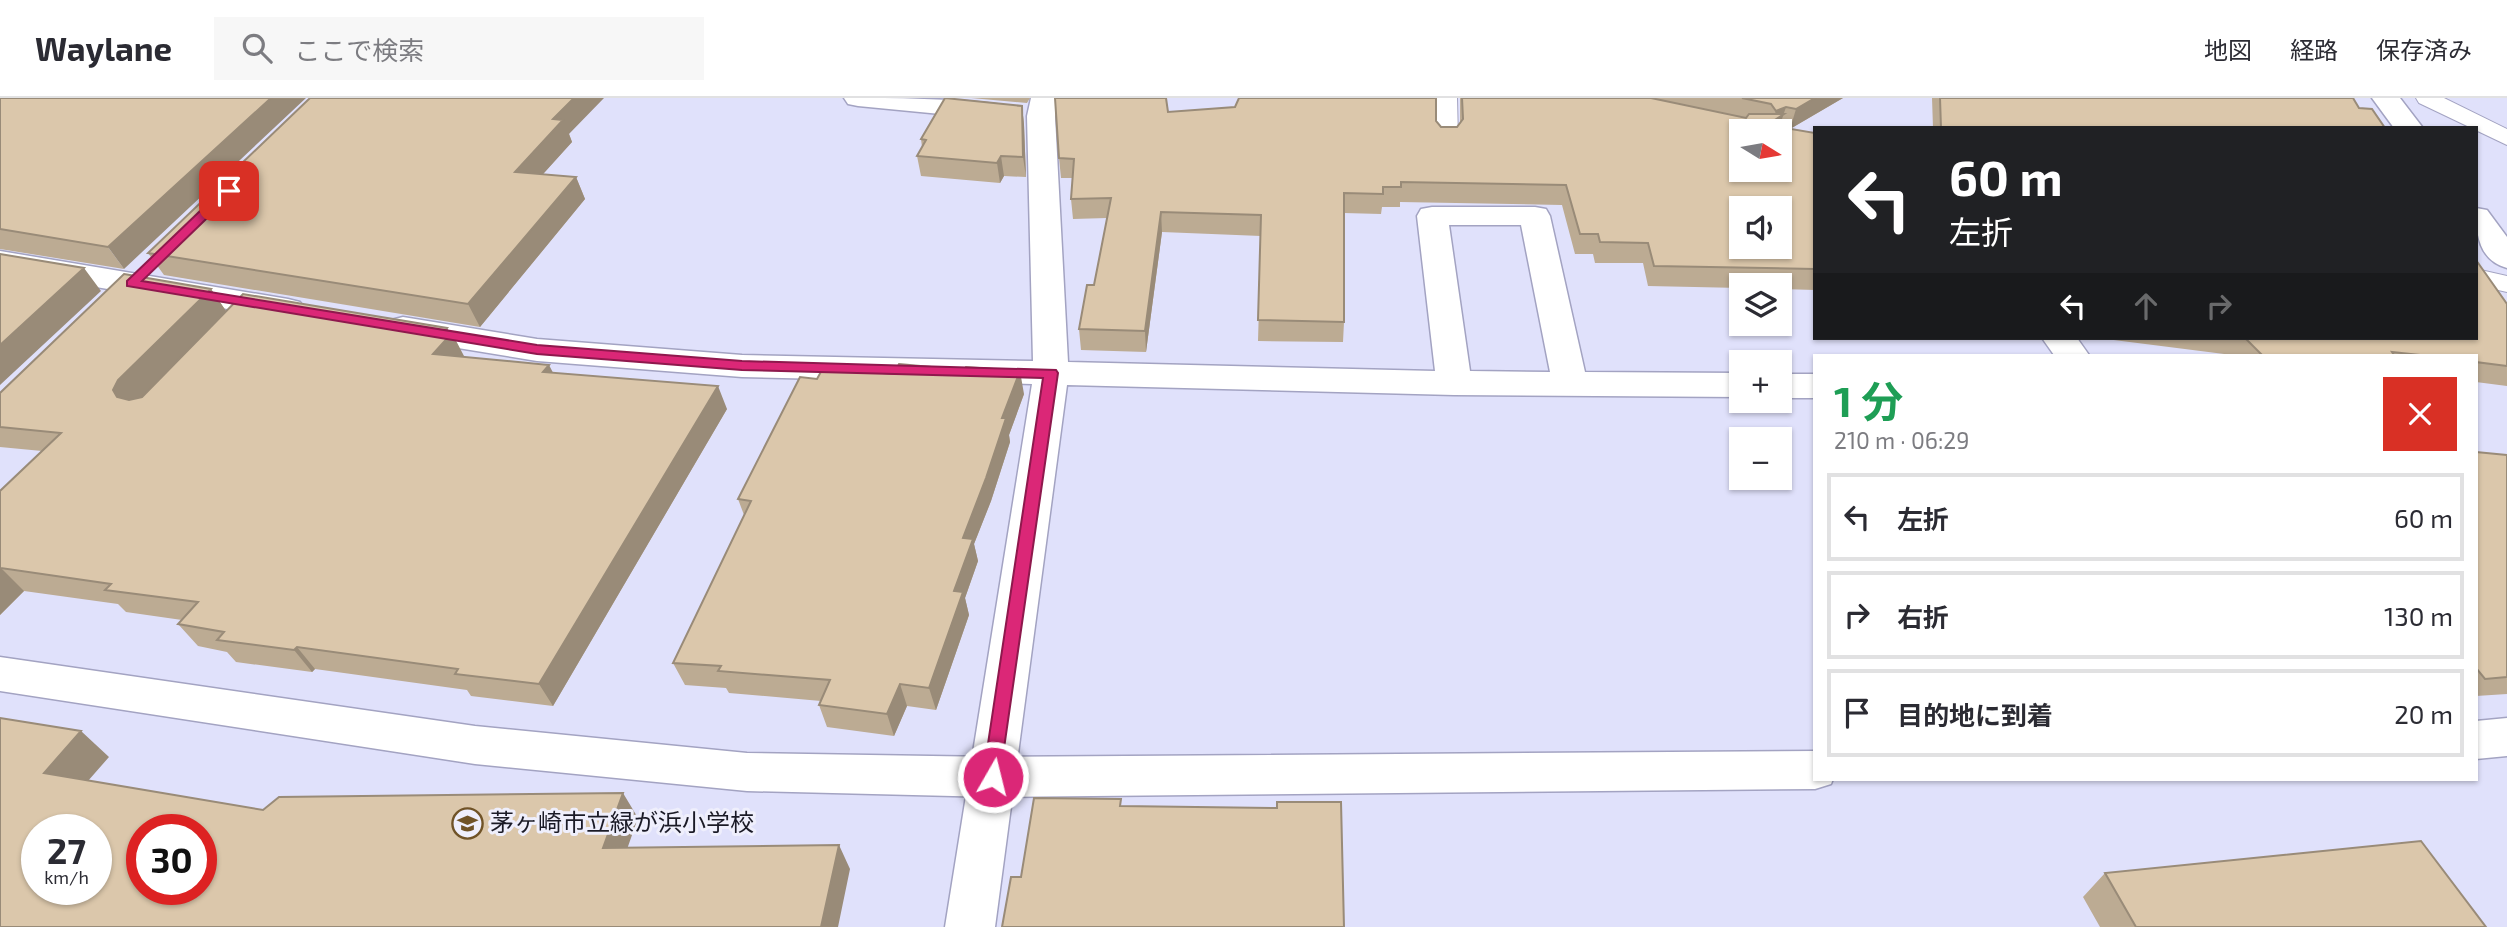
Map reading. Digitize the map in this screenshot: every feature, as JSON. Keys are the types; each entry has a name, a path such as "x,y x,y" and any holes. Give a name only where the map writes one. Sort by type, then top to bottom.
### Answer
{"street":[{"path":"858,98 1043,107 1051,373 970,927"},
{"path":"2386,98 2407,126"},
{"path":"1454,383 1433,216 1535,216 1570,383"},
{"path":"2478,220 2507,258"},
{"path":"103,310 161,256"},
{"path":"0,261 132,284 243,313 320,314"},
{"path":"375,323 537,350 742,366 1454,383 1729,385"},
{"path":"2061,340 2071,354"},
{"path":"1792,386 1813,386"},
{"path":"0,674 475,745 747,772 993,777 1813,770"},
{"path":"2478,740 2507,737"}],"lane":[{"path":"1446,98 1447,139"},
{"path":"2427,98 2507,138"},
{"path":"2478,277 2507,284"}],"building":[{"path":"0,98 271,98 108,247 0,229"},
{"path":"310,98 574,98 553,119 563,120 515,172 576,177 468,304 148,253"},
{"path":"945,98 1022,106 1023,157 1001,156 997,163 917,156 926,140 921,139"},
{"path":"1055,98 1166,98 1168,112 1235,107 1239,98 1436,98 1436,121 1441,127 1457,127 1463,119 1462,98 1651,98 1746,118 1749,114 1784,114 1776,119 1729,119 1729,182 1792,182 1792,129 1813,133 1813,269 1654,266 1648,243 1600,242 1598,234 1580,234 1566,185 1401,182 1401,187 1383,187 1383,194 1344,193 1344,322 1258,320 1261,215 1161,212 1145,331 1079,329 1087,285 1094,285 1111,198 1071,199 1074,159 1059,158"},
{"path":"1742,98 1815,98 1796,109 1786,107 1776,111 1771,104"},
{"path":"1940,98 2353,98 2359,108 2372,109 2384,126 1941,126"},
{"path":"0,254 84,268 0,345"},
{"path":"2478,263 2507,304 2507,366 2478,362 2478,354 2261,354 2247,340 2478,340"},
{"path":"124,274 211,289 118,380 113,390 117,397 129,400 142,397 243,294 447,328 443,332 452,333 433,354 549,365 543,372 718,386 539,684 455,674 458,669 297,647 294,650 217,640 224,632 178,624 198,602 105,590 111,584 0,569 0,491 61,433 0,427 0,393"},
{"path":"899,364 964,370 966,367 1020,371 1002,418 1006,418 986,478 963,538 973,539 954,591 963,592 929,688 900,684 887,714 819,705 830,680 718,671 721,666 673,663 751,501 738,499 800,377 817,379 823,368 894,374"},
{"path":"2478,452 2507,455 2507,677 2485,679 2478,670"},
{"name":"茅ヶ崎市立緑が浜小学校","path":"0,718 81,731 44,773 263,810 279,797 623,793 603,848 839,845 821,927 0,927"},
{"path":"1034,798 1121,799 1120,806 1277,808 1277,802 1341,802 1344,927 1002,927 1011,877 1021,877"},
{"path":"2421,841 2486,927 2136,927 2105,873"}],"place":[{"name":"茅ヶ崎市立緑が浜小学校","path":"467,823"}],"route":[{"path":"229,191 132,284 537,350 742,366 1051,373 993,777"}]}
